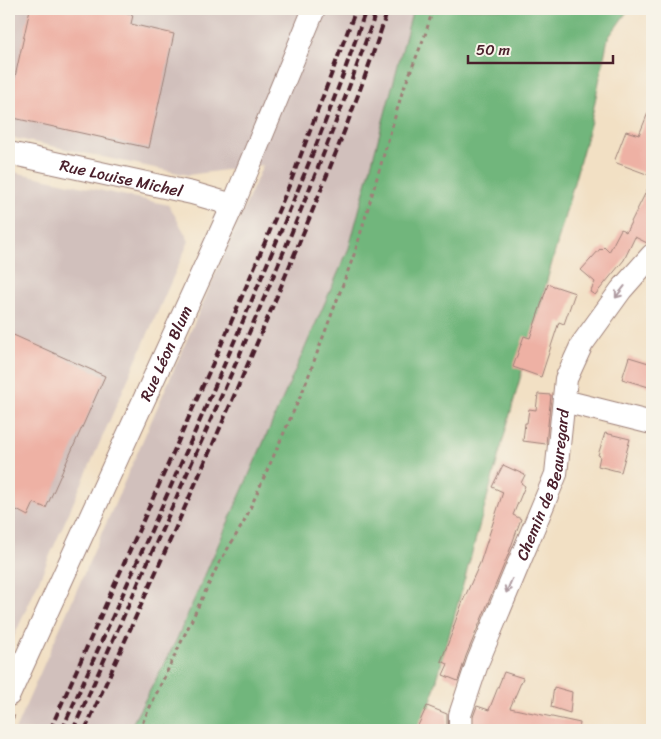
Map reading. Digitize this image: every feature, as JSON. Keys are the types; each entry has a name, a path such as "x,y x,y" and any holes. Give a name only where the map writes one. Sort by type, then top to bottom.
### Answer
{"street":[{"name":"Rue Léon Blum","path":"9,695 233,205 314,9"},
{"name":"Rue Louise Michel","path":"9,153 192,192 233,205"},
{"name":"Chemin de Beauregard","path":"460,730 460,715 478,661 556,474 566,379 582,344 621,290 652,256"},
{"path":"564,401 652,423"}],"path":[{"path":"139,730 219,563 244,522 304,388 355,252 402,93 433,9"}],"shaded area":[{"path":"9,9 413,9 349,248 175,643 129,730 15,730 263,165 188,175 9,137"},
{"path":"9,171 169,205 189,241 9,648"}],"green space":[{"path":"413,9 629,9 608,38 591,121 423,730 129,730 175,643 349,248"}],"building":[{"path":"30,9 107,9 133,15 131,24 174,34 149,148 9,117 9,104"},
{"path":"652,103 652,176 614,162 626,131 639,135"},
{"path":"652,180 652,242 647,243 635,237 624,260 595,295 590,292 595,282 581,270 600,249 604,247 609,252 621,229 626,232"},
{"path":"548,284 575,293 564,324 559,322 541,377 513,367 524,336 530,338"},
{"path":"9,333 105,376 46,508 34,503 28,516 9,506"},
{"path":"629,357 652,364 652,388 622,379"},
{"path":"538,394 551,395 546,444 523,441 529,409 536,410"},
{"path":"605,433 630,439 621,472 598,466 600,456 598,455"},
{"path":"503,465 525,475 521,483 525,486 513,515 521,519 466,656 458,681 443,675 448,664 441,661 463,601 480,563 503,492 492,487"},
{"path":"504,672 523,678 510,708 580,723 579,730 524,730 504,725 502,730 473,730 473,717 477,706 489,710"},
{"path":"554,687 572,692 570,713 551,707"},
{"path":"427,706 447,714 447,730 416,730"}],"railway":[{"path":"50,730 229,327 291,181 356,9"},
{"path":"62,730 265,269 331,107 366,9"},
{"path":"73,730 266,293 335,124 377,9"},
{"path":"85,730 282,284 351,113 388,9"}]}
